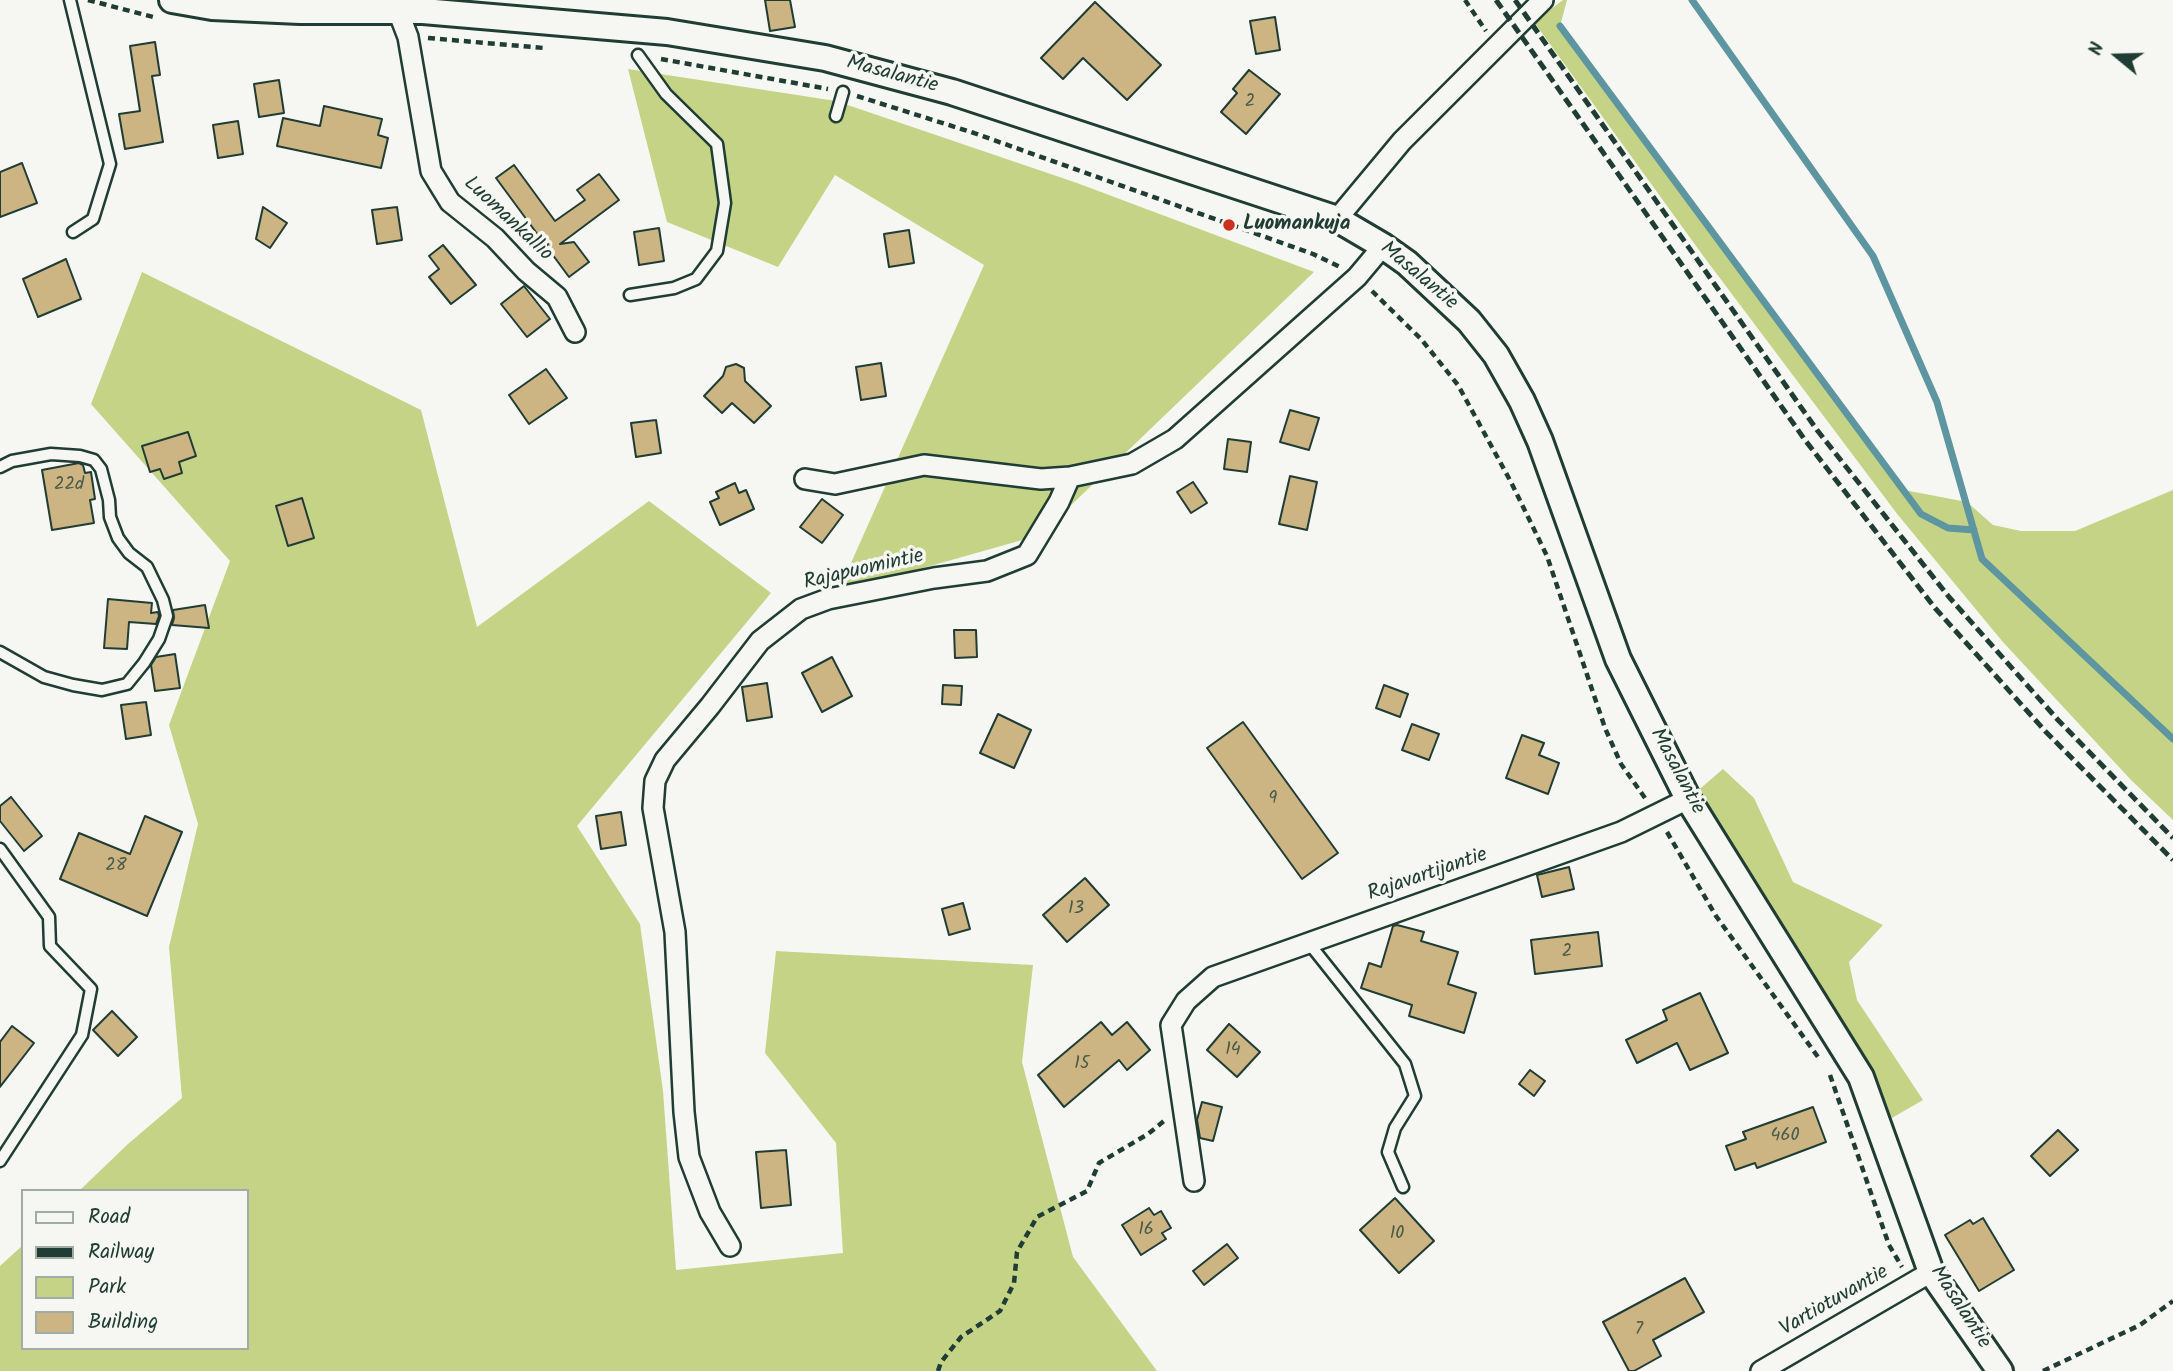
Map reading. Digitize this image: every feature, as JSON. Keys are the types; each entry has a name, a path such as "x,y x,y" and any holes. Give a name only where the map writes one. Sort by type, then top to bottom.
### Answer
{"street":[{"name":"Masalantie","path":"172,0 212,7 300,11 468,8 667,32 825,58 952,92 1337,219 1383,246 1437,289 1469,321 1496,355 1522,401 1540,441 1618,659 1688,799 1860,1077 1921,1278 2000,1371"},
{"path":"1337,219 1402,141 1542,0"},
{"name":"Luomankallio","path":"398,11 408,37 431,171 450,202 495,238 526,271 557,298 575,332"},
{"path":"805,478 835,484 923,465 1041,479 1070,478 1132,464 1175,439 1357,277 1383,246"},
{"name":"Rajapuomintie","path":"730,1246 710,1212 689,1157 684,1112 675,932 653,808 652,794 659,770 761,640 801,609 841,596 987,571 1027,555 1070,478"},
{"name":"Rajavartijantie","path":"1184,1105 1171,1025 1186,1000 1213,977 1621,832 1688,799"},
{"path":"1184,1105 1194,1181"},
{"name":"Vartiotuvantie","path":"1761,1371 1921,1278"}],"lane":[{"path":"70,0 110,164 93,219 73,232"},
{"path":"630,295 674,288 696,279 717,251 725,203 717,144 666,94 638,55"},
{"path":"836,116 843,92"},
{"path":"0,467 12,461 51,454 94,460 101,469 109,500 110,517 118,538 129,553 147,567 163,600 167,616 159,639 145,663 127,684 102,690 44,677 0,652"},
{"path":"0,849 49,917 50,946 91,989 82,1035 0,1161"},
{"path":"1308,942 1405,1064 1415,1096 1395,1128 1388,1152 1403,1187"}],"path":[{"path":"1465,0 1498,47"},
{"path":"638,55 843,92 974,133 1313,254 1350,271 1421,339 1458,385 1511,482 1547,556 1605,728 1621,764 1657,814 1716,916 1822,1062"},
{"path":"1830,1074 1889,1245 1921,1278"},
{"path":"938,1371 941,1362 961,1337 1000,1311 1014,1283 1017,1252 1037,1216 1087,1191 1099,1163 1147,1134 1184,1105"},
{"path":"2043,1371 2140,1325 2173,1301"}],"green space":[{"path":"1563,0 1567,0 1560,26 1904,490 1967,502 1993,525 2021,531 2075,531 2173,490 2173,820 2131,780 2002,641 1898,515 1704,257 1534,22"},
{"path":"628,69 836,101 1077,183 1314,272 1040,535 838,592 984,265 835,175 778,267 667,222"},
{"path":"142,272 421,410 477,627 649,501 771,593 577,826 640,924 663,1091 676,1270 843,1253 836,1143 765,1053 776,951 1033,965 1022,1062 1073,1257 1157,1371 0,1371 0,1266 21,1247 21,1350 248,1350 248,1189 81,1189 182,1098 169,947 198,824 169,725 230,561 91,404"},
{"path":"1723,769 1754,798 1793,882 1883,925 1849,962 1857,1000 1923,1100 1878,1126 1688,799"}],"building":[{"path":"765,0 790,0 795,27 770,31"},
{"path":"1095,2 1161,65 1127,100 1083,58 1063,79 1041,58"},
{"path":"1275,17 1280,50 1256,54 1250,21"},
{"path":"155,42 160,75 152,76 163,142 125,149 119,114 140,111 130,46"},
{"path":"1249,70 1280,94 1246,134 1221,112 1237,93 1233,89"},
{"path":"279,80 284,113 259,117 254,84"},
{"path":"324,106 382,119 378,135 388,138 381,168 277,146 283,118 320,126"},
{"path":"238,121 243,154 218,158 213,125"},
{"path":"22,163 37,203 0,217 0,172"},
{"path":"514,165 555,221 585,200 577,190 599,174 619,200 560,244 574,242 589,262 569,277 496,178"},
{"path":"263,207 287,223 270,248 256,239"},
{"path":"397,207 402,240 377,244 372,210"},
{"path":"659,228 664,261 639,265 634,232"},
{"path":"909,230 914,263 889,267 884,234"},
{"path":"443,245 476,285 451,304 429,277 439,269 429,256"},
{"path":"66,259 81,299 38,317 23,279"},
{"path":"524,286 550,319 527,337 501,304"},
{"path":"881,363 886,396 861,400 856,367"},
{"path":"736,364 744,368 745,381 771,406 754,423 732,403 722,413 704,396 723,376 726,367"},
{"path":"546,369 567,398 529,424 509,395"},
{"path":"1290,410 1319,418 1309,450 1280,442"},
{"path":"656,420 661,453 636,457 631,423"},
{"path":"188,432 196,456 179,462 182,473 164,479 160,469 150,472 142,446"},
{"path":"1228,439 1251,442 1247,472 1224,469"},
{"path":"79,463 83,465 85,473 91,472 95,499 90,500 94,523 52,530 42,470"},
{"path":"1290,476 1317,482 1307,530 1279,524"},
{"path":"1193,482 1207,503 1191,513 1177,492"},
{"path":"735,483 739,493 746,490 754,509 720,525 710,502 719,498 716,492"},
{"path":"302,498 314,538 288,546 276,506"},
{"path":"822,499 843,515 822,543 800,527"},
{"path":"108,599 152,603 151,613 158,612 159,616 156,624 129,622 127,649 104,648"},
{"path":"205,605 209,628 172,625 173,610"},
{"path":"954,630 976,630 977,657 955,658"},
{"path":"175,654 180,688 155,691 151,665 156,657"},
{"path":"832,657 852,696 822,712 802,673"},
{"path":"767,683 772,717 747,721 742,687"},
{"path":"943,685 962,686 961,705 942,704"},
{"path":"1384,685 1408,694 1400,717 1376,708"},
{"path":"146,702 151,735 126,739 121,705"},
{"path":"998,714 1031,730 1014,768 980,753"},
{"path":"1243,722 1338,853 1302,879 1207,748"},
{"path":"1412,724 1439,734 1429,760 1402,750"},
{"path":"1522,735 1544,743 1539,755 1559,763 1548,794 1506,778"},
{"path":"11,797 42,836 24,851 0,821 0,806"},
{"path":"621,812 626,845 601,849 596,816"},
{"path":"145,816 182,832 147,916 60,879 79,833 130,854"},
{"path":"1569,867 1574,889 1542,897 1537,875"},
{"path":"1085,878 1109,905 1067,942 1043,915"},
{"path":"963,903 970,929 949,935 942,909"},
{"path":"1393,926 1424,932 1421,941 1458,952 1448,984 1476,993 1464,1033 1409,1016 1412,1005 1361,988 1369,963 1381,967"},
{"path":"1598,932 1602,966 1535,974 1531,940"},
{"path":"1700,993 1728,1053 1690,1070 1677,1043 1637,1063 1626,1040 1667,1020 1663,1010"},
{"path":"112,1011 137,1037 118,1056 93,1030"},
{"path":"1101,1022 1112,1035 1127,1022 1150,1050 1127,1070 1119,1060 1064,1107 1038,1075"},
{"path":"1229,1024 1260,1052 1237,1077 1207,1050"},
{"path":"12,1026 34,1043 0,1087 0,1042"},
{"path":"1530,1070 1545,1081 1534,1096 1519,1084"},
{"path":"1202,1102 1222,1107 1213,1141 1200,1138 1197,1120"},
{"path":"1813,1107 1826,1142 1757,1168 1755,1163 1735,1170 1726,1146 1746,1139 1743,1132"},
{"path":"2058,1130 2078,1150 2050,1176 2031,1156"},
{"path":"786,1150 791,1205 761,1208 756,1152"},
{"path":"1395,1198 1434,1241 1399,1273 1360,1230"},
{"path":"1149,1208 1154,1215 1161,1211 1171,1228 1162,1233 1166,1239 1141,1255 1122,1225"},
{"path":"1983,1218 2014,1270 1979,1291 1945,1235 1970,1220 1973,1224"},
{"path":"1227,1244 1238,1258 1204,1285 1193,1271"},
{"path":"1685,1278 1704,1312 1653,1340 1661,1356 1634,1371 1629,1371 1603,1322"}],"waterway":[{"path":"1692,0 1873,256 1937,402 1982,559 2173,739"},
{"path":"1560,26 1921,514 1948,528 1974,530"}],"railway":[{"path":"1496,0 1805,440 1935,608 2046,732 2173,860"},
{"path":"1515,0 1817,430 1949,597 2058,720 2173,838"}],"place":[{"name":"Luomankuja","path":"1229,225"}]}
